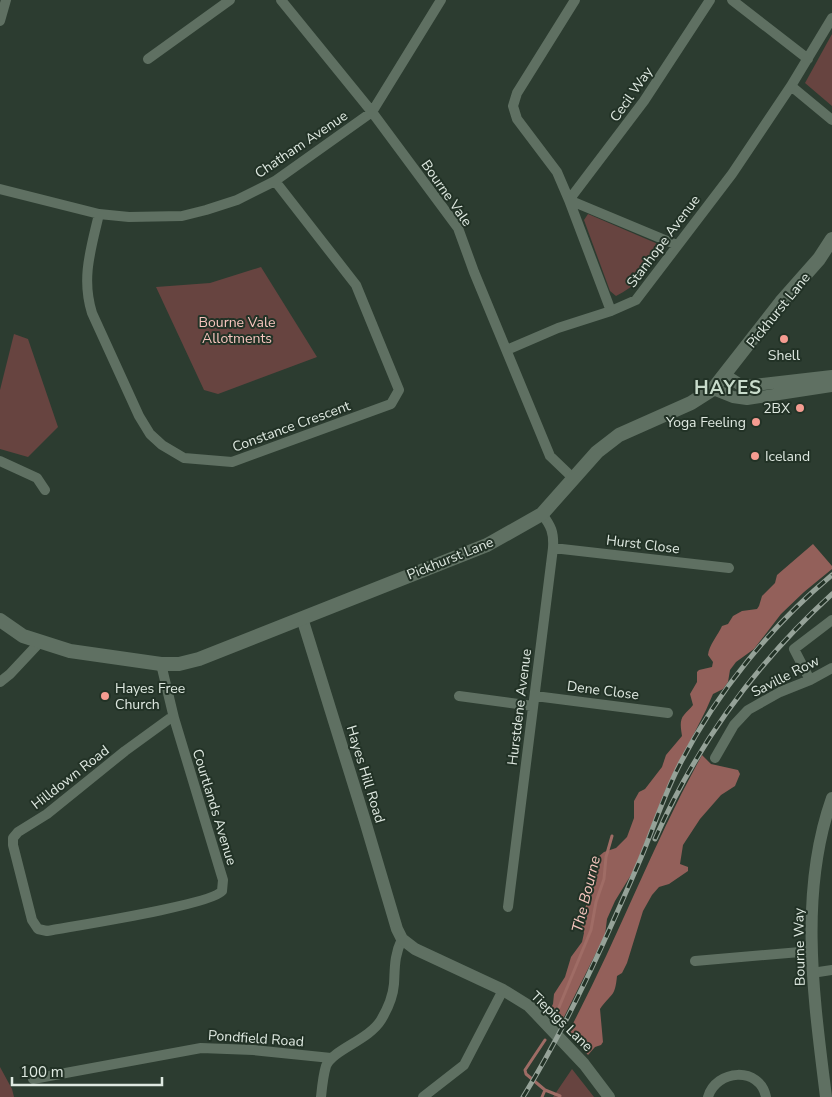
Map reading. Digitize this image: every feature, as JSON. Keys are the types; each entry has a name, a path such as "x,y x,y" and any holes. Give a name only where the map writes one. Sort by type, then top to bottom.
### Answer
{"main road":[{"name":"Pickhurst Lane","path":"0,620 23,636 70,651 160,664 180,664 199,659 487,545 542,514 597,452 619,435 691,403 713,389 777,307 819,260 832,240"}],"street":[{"path":"0,22 6,0"},
{"path":"148,59 230,0"},
{"name":"Bourne Vale","path":"281,0 372,112 458,228 550,456 574,479"},
{"name":"Chatham Avenue","path":"0,189 100,214 129,217 182,216 237,200 275,181 372,112 441,0"},
{"path":"575,0 517,94 513,106 517,119 557,172 611,311"},
{"name":"Cecil Way","path":"569,200 644,101 710,0"},
{"path":"732,0 808,59"},
{"name":"Stanhope Avenue","path":"507,350 558,328 611,311 636,300 732,174 791,86 832,18"},
{"path":"791,86 832,120"},
{"name":"Constance Crescent","path":"100,214 87,273 88,298 92,313 138,416 150,434 184,458 232,462 391,404 400,390 356,286 275,181"},
{"path":"569,200 677,245"},
{"path":"725,375 746,386 832,376"},
{"path":"713,389 733,397 747,399 832,386"},
{"path":"0,461 36,478 45,490"},
{"name":"Hurstdene Avenue","path":"508,907 553,548 553,535 549,524 542,514"},
{"name":"Hurst Close","path":"553,548 729,568"},
{"name":"Hayes Hill Road","path":"302,618 397,930 402,939"},
{"path":"810,680 794,649 832,620"},
{"path":"0,682 40,642"},
{"name":"Courtlands Avenue","path":"38,929 48,931 159,911 213,898 222,892 223,880 174,718 160,664"},
{"name":"Saville Row","path":"715,758 734,725 748,710 780,692 810,680 832,668"},
{"path":"459,696 534,706"},
{"name":"Dene Close","path":"535,696 668,712"},
{"name":"Hilldown Road","path":"38,929 32,920 13,845 13,838 18,832 48,814 125,751 169,719 174,718"},
{"name":"Bourne Way","path":"826,1097 812,973 812,951 815,880 827,835 832,798"},
{"path":"321,1097 326,1066 331,1058 370,1033 381,1021 390,1001 394,985 393,966 402,939"},
{"name":"Tiepigs Lane","path":"402,939 415,949 503,990 529,1006 551,1027 584,1064 608,1097"},
{"path":"695,961 812,951"},
{"path":"812,973 832,970"},
{"path":"423,1097 464,1065 503,990"},
{"name":"Pondfield Road","path":"32,1080 200,1048 253,1050 331,1058"},
{"path":"708,1097 714,1084 720,1080 742,1075 757,1079 762,1085 766,1097"}],"green space":[{"path":"832,34 832,106 805,83"},
{"path":"588,214 658,244 661,254 652,266 635,283 616,296 610,291 584,220"},
{"name":"Bourne Vale Allotments","path":"261,267 317,357 218,394 204,390 156,287 210,283"},
{"path":"14,334 28,339 58,427 28,457 0,449 0,390"},
{"path":"0,1067 12,1089 14,1097 0,1097"},
{"path":"572,1069 594,1097 553,1097"}],"shaded area":[{"path":"813,544 832,566 832,569 781,614 754,649 736,662 730,670 728,682 723,689 713,694 665,791 634,870 615,901 607,919 605,935 561,1023 548,1013 553,1004 554,994 565,977 571,957 582,942 584,933 581,924 583,912 591,895 592,874 598,857 604,852 616,848 627,837 634,818 634,801 639,792 645,789 662,767 666,755 682,736 681,719 693,705 690,694 697,682 697,672 712,667 713,662 708,655 722,626 728,624 733,616 742,611 757,609 762,596 775,583 777,575"},
{"path":"702,755 711,764 738,770 740,774 735,786 721,795 700,819 683,845 680,864 688,867 688,871 669,884 659,887 643,911 627,963 622,973 617,976 614,992 600,1009 603,1042 588,1055 569,1031 603,963 667,823"}],"waterway":[{"name":"The Bourne","path":"557,1012 591,930 596,902 604,879 606,857 612,836"},
{"name":"The Bourne","path":"545,1040 525,1070 526,1074 545,1090 560,1096"},
{"name":"The Bourne","path":"542,1097 545,1090"}],"railway":[{"path":"523,1097 556,1040 586,981 640,860 669,786 696,736 729,685 767,638 832,575"},
{"path":"655,839 690,770 730,707 778,648 832,594"}],"place":[{"name":"Shell","path":"784,339"},
{"name":"2BX","path":"800,408"},
{"name":"Yoga Feeling","path":"756,422"},
{"name":"Iceland","path":"755,456"},
{"name":"Hayes Free Church","path":"105,696"}],"district":[{"name":"HAYES","path":"728,387"}]}
